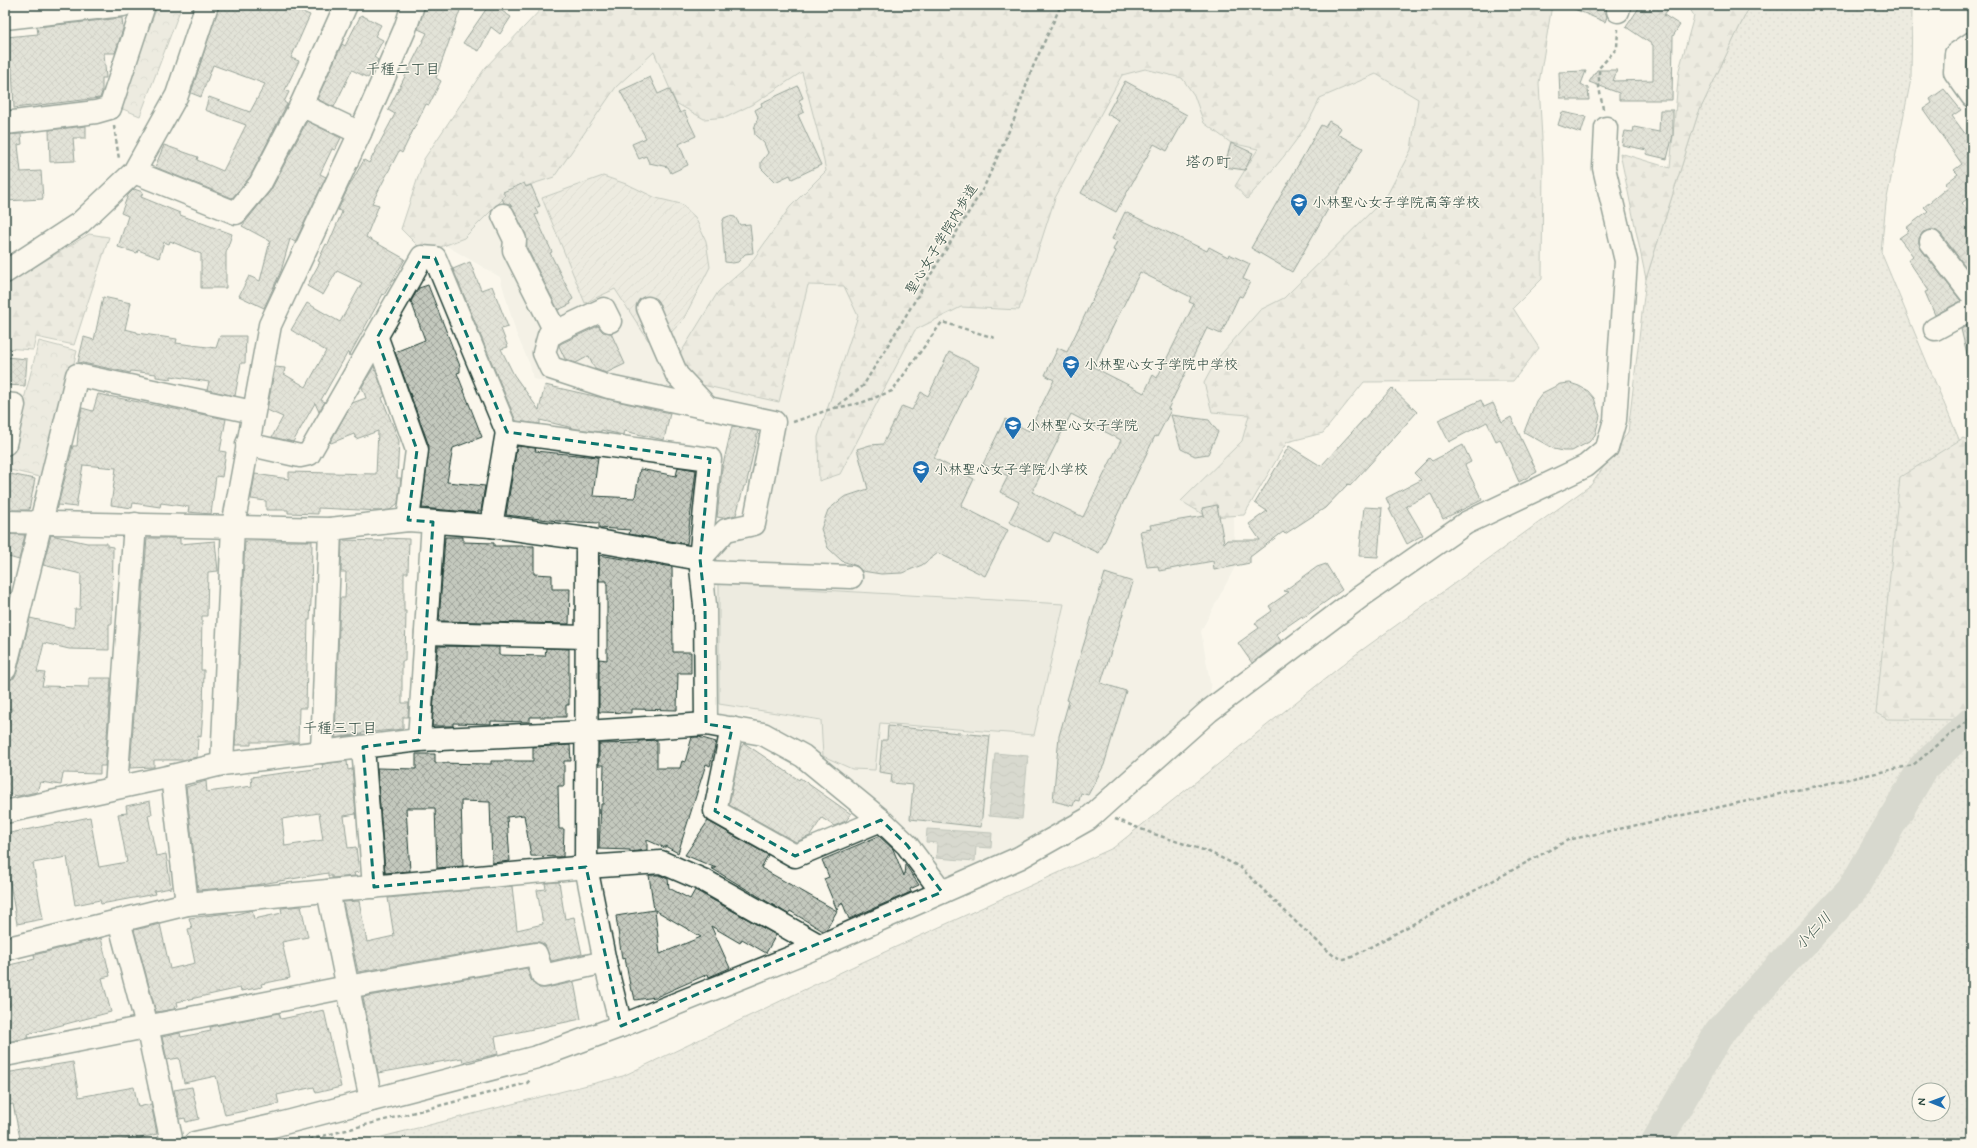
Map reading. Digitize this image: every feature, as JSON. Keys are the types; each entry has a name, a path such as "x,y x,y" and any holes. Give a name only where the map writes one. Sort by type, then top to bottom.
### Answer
{"street":[{"path":"5,18 123,5"},
{"path":"5,123 96,112 110,108 144,5"},
{"path":"5,272 80,223 129,178 177,95 207,5"},
{"path":"129,178 236,213 260,184 301,105 346,5"},
{"path":"222,764 233,526 270,325 360,133 405,29 413,5"},
{"path":"1972,43 1956,54 1955,72 1972,96"},
{"path":"301,105 360,133"},
{"path":"195,1143 272,1126 537,1057 621,1026 820,946 1019,858 1088,819 1209,711 1360,597 1466,523 1586,466 1607,448 1615,420 1626,261 1604,168 1606,128"},
{"path":"503,215 515,240 514,250 553,327 554,333"},
{"path":"1931,242 1972,295"},
{"path":"247,444 300,456 309,454 377,338 422,257 435,258 507,432 491,526"},
{"path":"648,308 677,375 708,408"},
{"path":"610,321 604,309 549,335 544,353 551,368 609,387 774,422 754,524 726,530 702,565"},
{"path":"1935,330 1972,309"},
{"path":"377,338 417,450 408,520"},
{"path":"5,669 77,375 253,412"},
{"path":"5,404 14,405 5,444"},
{"path":"507,432 710,459 702,565 705,605 706,724"},
{"path":"5,522 330,529 408,520 491,526 587,539 702,565 851,578"},
{"path":"419,740 433,522"},
{"path":"116,787 134,524"},
{"path":"322,752 330,529"},
{"path":"587,539 586,868 605,962 621,1026"},
{"path":"426,633 586,637"},
{"path":"5,812 222,764 419,740 586,732 706,724 762,734 803,756 881,820 908,845 942,892"},
{"path":"732,728 715,811 795,856 881,820"},
{"path":"363,747 374,887"},
{"path":"172,776 187,904"},
{"path":"5,949 187,904 661,862 705,881 820,946"},
{"path":"328,892 371,1100"},
{"path":"119,921 147,1026 172,1143"},
{"path":"5,1055 347,987 536,954 543,976 605,962"}],"path":[{"name":"聖心女子学院内歩道","path":"774,422 796,422 834,408 862,386 984,187 1016,115 1032,69 1061,5"},
{"path":"1606,128 1599,87 1599,68 1617,48 1619,8"},
{"path":"110,108 129,178"},
{"path":"834,408 861,404 892,391 942,322 995,338"},
{"path":"1096,812 1154,834 1209,852 1240,868 1299,925 1334,956 1344,959 1352,957 1568,840 1913,765 1972,717"}],"highlighted area":[{"path":"422,257 435,258 507,432 710,459 700,559 705,605 706,724 732,728 715,811 795,856 881,820 907,845 942,892 621,1026 586,867 374,887 363,747 419,740 433,522 408,520 417,450 377,338"}],"shaded area":[{"name":"小林聖心女子学院","path":"547,25 1307,64 1443,79 1439,150 1240,450 1234,517 1235,567 1201,631 1211,688 1206,706 1067,824 961,881 945,877 907,830 808,750 752,717 720,715 712,705 711,566 728,541 760,530 783,430 533,379 530,365 516,333 500,277 445,245"}],"green space":[{"path":"158,5 182,5 140,116 118,107"},
{"path":"545,5 1552,5 1539,83 1543,158 1542,279 1513,308 1539,348 1513,381 1364,382 1323,433 1287,442 1244,515 1208,517 1181,501 1242,441 1249,415 1212,412 1204,383 1217,359 1260,310 1284,298 1386,197 1411,150 1418,99 1376,74 1320,98 1306,126 1288,152 1247,199 1235,186 1258,149 1231,143 1204,123 1194,95 1182,78 1145,69 1122,75 1055,198 1019,310 961,307 915,330 840,474 819,481 818,437 858,316 844,286 808,285 779,402 693,383 677,359 718,292 750,264 790,207 826,171 819,137 802,72 755,103 727,117 704,119 676,103 654,52 616,87 554,177 511,191 464,238 425,253 401,229 424,159 485,68"},
{"path":"1688,5 1750,5 1698,114 1646,279 1620,153 1670,168 1679,70 1694,16"},
{"path":"1750,5 1912,6 1911,79 1886,203 1881,252 1971,468 1972,1143 358,1143 623,1076 854,966 1113,848 1355,655 1591,485 1628,432 1646,279 1698,114"},
{"path":"603,176 629,185 656,198 681,204 695,217 706,241 710,267 683,320 659,345 648,340 615,289 585,303 542,198"},
{"path":"89,234 109,237 74,345 36,337 33,350 5,348 5,285"},
{"path":"39,341 77,351 44,478 6,469"},
{"path":"1963,438 1972,442 1972,720 1887,719 1876,713 1900,477"},
{"path":"719,584 1064,604 1034,735 880,723 875,770 852,769 823,756 821,720 719,704"}],"water":[{"path":"995,753 1028,756 1022,819 989,816"},
{"path":"927,829 992,833 991,848 976,847 975,861 936,858 937,843 926,842"}],"building":[{"path":"219,5 284,5 310,15 291,58 299,61 285,90 289,92 284,102 287,104 250,177 232,198 155,167 164,145 198,157 197,160 223,171 246,125 205,110 209,97 250,112 265,84 213,65 201,97 191,93"},
{"path":"425,5 462,5 436,78 441,81 429,105 426,104 402,153 399,151 372,203 379,205 366,237 405,259 384,295 383,294 349,356 348,352 321,400 325,402 319,412 315,403 293,442 272,437 283,417 267,410 275,367 285,368 284,374 306,387 326,351 291,330 307,303 340,322 362,283 337,271 323,295 307,286 320,262 318,261 326,244 328,245 342,212 338,210 348,188 364,160 369,163 395,114 388,110 427,33 418,29"},
{"path":"489,5 493,5 511,17 500,34 491,27 479,51 463,43"},
{"path":"1565,5 1607,5 1607,17 1605,22"},
{"path":"1641,5 1671,5 1664,15 1680,25 1673,36 1672,100 1619,100 1619,93 1589,82 1597,70 1617,70 1613,81 1653,80 1653,45 1626,27"},
{"path":"361,15 381,25 375,36 383,40 374,57 378,60 368,78 352,70 334,107 317,99 342,44 345,46"},
{"path":"122,18 123,29 115,53 104,53 106,78 102,78 102,92 100,98 14,108 12,68 8,68 6,37 38,34 37,27"},
{"path":"1586,71 1581,84 1588,88 1589,100 1566,100 1567,98 1560,98 1559,72"},
{"path":"650,77 658,94 669,89 680,113 684,111 696,136 679,144 688,165 671,173 668,167 649,163 646,156 639,159 632,144 646,138 620,91"},
{"path":"1125,81 1187,115 1167,151 1154,144 1116,212 1081,193 1120,121 1107,114"},
{"path":"798,86 803,98 799,100 804,112 798,115 821,165 792,179 790,175 775,182 761,168 761,162 768,153 764,143 755,135 754,129 758,117 755,110 762,106 761,103"},
{"path":"1944,89 1961,110 1952,116 1972,143 1972,195 1962,203 1972,216 1972,275 1941,234 1935,230 1923,232 1919,238 1921,249 1961,301 1935,315 1925,292 1929,291 1908,260 1913,256 1899,238 1909,231 1906,228 1928,211 1924,207 1948,187 1945,184 1958,174 1954,170 1962,164 1923,109 1932,103 1930,99"},
{"path":"1660,110 1673,110 1673,135 1667,159 1646,154 1647,150 1622,145 1625,131 1633,132 1634,127 1659,132"},
{"path":"1562,112 1586,117 1581,133 1558,125"},
{"path":"307,121 341,138 335,150 332,149 320,174 326,177 295,242 290,239 281,271 264,308 239,296 249,276 260,281 270,241 242,226 271,190"},
{"path":"1329,121 1341,128 1337,134 1363,148 1292,272 1251,248 1321,125 1325,127"},
{"path":"86,126 86,138 73,138 75,161 50,162 49,130"},
{"path":"21,134 22,144 18,145 21,172 41,171 43,199 5,201 5,135"},
{"path":"1231,143 1253,153 1245,170 1224,167"},
{"path":"524,183 526,187 531,185 540,206 535,208 538,214 535,215 552,252 550,253 573,299 570,301 571,304 558,310 527,248 526,235 514,210 510,204 504,203 502,198 505,196 503,192"},
{"path":"134,189 143,192 141,197 180,213 180,215 232,234 226,253 226,288 201,288 201,254 170,241 169,244 164,242 159,258 138,250 137,253 118,247 128,216 121,213 128,195"},
{"path":"1125,212 1207,251 1209,247 1228,257 1229,254 1250,264 1243,279 1250,282 1242,297 1239,296 1221,334 1207,328 1168,409 1171,410 1157,437 1155,436 1099,553 1054,532 1049,542 1009,522 1019,502 1000,492 1008,476 983,464 1005,419 1029,431 1054,380 1045,375 1058,348 1067,352 1116,251 1113,250 1117,241 1112,239","holes":["1140,272 1191,297 1189,302 1194,304 1157,378 1153,375 1144,393 1093,367","1071,414 1121,440 1083,517 1032,492"]},
{"path":"729,216 735,217 740,225 750,224 753,253 745,254 738,262 733,263 725,262 722,223 724,218"},
{"path":"470,262 481,290 492,286 508,327 501,329 508,347 501,349 514,375 539,410 545,385 670,413 664,440 624,431 623,435 601,430 601,432 577,429 540,420 540,424 516,421 453,269"},
{"path":"428,285 460,366 460,372 457,373 482,437 453,448 447,482 485,486 481,511 478,511 478,513 422,508 429,446 395,352 425,340 411,301 419,288"},
{"path":"103,297 131,303 125,329 137,333 177,339 176,343 216,348 220,336 246,336 245,363 241,363 235,396 207,390 209,382 171,376 171,379 156,377 156,374 131,371 130,373 78,362 84,337 94,340"},
{"path":"1972,323 1972,353 1967,354 1961,329"},
{"path":"598,326 603,332 611,333 625,364 606,373 595,369 589,356 576,363 565,359 559,346 560,344"},
{"path":"949,352 979,367 934,458 974,479 961,506 1008,530 985,576 938,553 922,565 902,573 881,574 862,571 857,566 842,561 828,548 821,529 828,510 844,497 868,489 857,449 870,445 883,444 902,406 912,410 921,392 928,396"},
{"path":"5,357 27,359 25,386 5,385"},
{"path":"374,366 385,396 382,398 399,441 397,478 401,478 398,503 390,510 380,511 318,508 318,514 288,513 288,510 266,510 266,501 251,499 255,474 289,479 289,472 376,474 378,431 356,439 354,434 331,443 330,442 352,403 366,398 362,387"},
{"path":"1570,383 1588,391 1594,398 1600,416 1595,435 1589,442 1572,451 1563,451 1554,449 1524,432 1536,401 1542,393 1560,384"},
{"path":"1392,388 1417,412 1350,486 1348,484 1325,508 1285,534 1283,532 1250,557 1250,563 1214,570 1213,561 1159,571 1158,566 1147,567 1140,531 1151,529 1150,525 1204,516 1202,508 1217,505 1224,543 1227,540 1260,540 1249,524 1267,511 1255,503 1289,446 1321,466"},
{"path":"98,394 226,419 220,451 226,452 222,477 216,476 211,514 188,512 189,507 161,503 160,507 133,503 132,508 111,505 116,468 83,465 76,507 58,505 73,446 77,446 79,421 82,408 93,411"},
{"path":"1481,400 1484,407 1493,403 1502,422 1511,417 1537,472 1519,482 1500,439 1496,441 1487,422 1449,442 1438,420"},
{"path":"1171,415 1209,420 1218,432 1208,454 1195,456 1181,449"},
{"path":"732,426 758,431 746,486 744,486 736,515 723,518 717,517 722,469"},
{"path":"1463,445 1471,462 1465,465 1482,500 1443,519 1431,494 1406,506 1423,535 1407,544 1389,509 1391,509 1386,498 1421,480 1414,473 1429,458 1432,461"},
{"path":"517,446 536,448 535,451 598,457 593,496 635,498 640,469 676,476 678,467 696,470 687,544 629,534 630,530 599,528 599,523 558,521 506,515"},
{"path":"5,473 35,479 29,510 5,510"},
{"path":"1364,507 1382,508 1378,557 1359,556"},
{"path":"5,534 25,535 19,560 5,556"},
{"path":"51,535 87,543 107,543 107,546 113,547 112,624 109,624 109,650 69,649 44,643 37,672 45,673 42,686 89,687 89,678 111,678 105,766 100,766 100,774 63,773 61,785 40,782 37,792 18,796 5,793 5,736 12,709 5,708 5,690 7,681 14,678 17,672 30,618 74,628 75,609 80,609 81,574 43,565"},
{"path":"445,537 463,537 463,542 494,543 494,546 534,546 534,574 552,575 552,589 570,589 569,624 439,621"},
{"path":"147,538 180,538 180,544 215,541 218,571 208,572 207,616 202,616 201,670 204,670 203,711 201,737 198,736 197,757 183,760 154,760 154,767 130,768"},
{"path":"384,538 409,539 408,573 404,573 404,611 406,611 405,661 402,661 402,703 409,703 408,717 403,717 403,729 362,733 335,738 340,598 345,598 346,572 341,572 342,540 384,541"},
{"path":"245,541 312,541 306,708 299,708 298,742 251,742 251,745 235,745"},
{"path":"599,555 672,567 673,652 691,652 691,673 678,673 677,710 631,709 631,713 599,712 599,659 607,660 607,581 599,581"},
{"path":"1326,564 1342,590 1303,618 1302,616 1276,634 1281,641 1252,663 1238,643 1259,628 1255,623 1272,611 1269,606 1289,592 1284,591 1317,567"},
{"path":"1105,573 1133,582 1101,683 1126,691 1104,765 1088,795 1081,793 1079,801 1075,800 1073,806 1053,801 1059,736 1069,701 1067,700"},
{"path":"438,646 499,647 499,655 545,656 546,648 569,649 569,705 566,705 566,717 530,717 530,722 491,721 491,724 453,723 453,726 432,726"},
{"path":"888,726 990,736 981,827 910,819 913,785 891,783 892,774 879,772 882,740 887,740"},
{"path":"692,737 699,737 716,742 710,766 706,764 678,853 665,846 665,848 647,840 647,850 630,852 630,850 599,849 601,804 603,804 604,765 599,765 599,744 639,743 639,741 657,740 657,768 680,768 682,761 685,762"},
{"path":"744,743 799,780 800,778 851,814 846,821 834,826 822,818 810,836 796,842 729,805 740,749"},
{"path":"570,745 571,761 564,761 564,786 558,786 559,829 564,829 563,857 531,856 524,815 507,817 510,861 492,863 490,802 461,801 463,866 437,868 435,808 406,808 410,871 385,873 377,768 416,769 416,754 435,754 435,763 491,764 491,761 533,761 533,747"},
{"path":"347,761 348,770 352,769 356,814 344,816 348,848 356,847 359,872 354,873 355,876 332,878 332,876 328,876 328,873 249,886 198,890 186,787 206,781 207,792 252,786 251,777 323,768 322,764","holes":["319,813 323,840 285,846 282,819"]},
{"path":"150,801 152,814 148,815 156,856 166,854 171,888 154,891 155,894 101,904 100,900 75,905 67,857 33,863 43,919 17,924 9,877 5,878 5,834 90,817 99,867 127,862 118,814 127,813 126,806"},
{"path":"708,821 768,855 761,868 837,911 826,930 823,931 790,911 788,914 711,868 716,868 685,855"},
{"path":"879,836 893,849 904,876 905,864 919,885 910,889 911,892 849,919 842,902 837,910 824,879 829,877 822,860"},
{"path":"649,875 659,875 668,879 669,888 690,899 695,890 776,935 766,953 742,939 740,943 711,926 730,968 709,977 708,974 656,997 635,1000 633,991 631,991 625,958 622,959 616,916 654,910","holes":["655,910 701,937 660,954"]},
{"path":"559,882 565,919 574,917 582,954 551,961 545,945 540,942 534,942 358,972 343,902 359,901 367,942 394,936 388,898 512,886 517,930 543,924 537,890 546,889 545,883"},
{"path":"301,906 308,937 282,942 290,978 261,984 262,987 241,991 240,988 177,1002 178,1006 174,1007 175,1009 156,1012 134,930 160,924 170,969 195,963 188,929 192,928 189,918 228,913 229,916 252,910 254,919 282,913 281,908"},
{"path":"101,938 110,976 102,978 111,1012 28,1034 29,1038 5,1042 5,1007 10,1006 5,984 5,966 35,959 34,955"},
{"path":"527,968 531,980 539,988 574,982 581,1019 495,1037 498,1054 463,1062 462,1058 378,1073 363,997"},
{"path":"324,1010 341,1087 316,1093 314,1087 277,1095 279,1104 225,1115 216,1076 184,1083 179,1058 167,1060 162,1037 180,1033 181,1037 211,1031 210,1027 279,1013 281,1019"},
{"path":"73,1062 79,1097 134,1087 138,1107 151,1104 157,1134 115,1142 114,1139 93,1143 21,1143 13,1104 5,1106 5,1073"},
{"path":"192,1087 199,1119 186,1122 185,1118 180,1119 174,1090"}],"waterway":[{"name":"小仁川","path":"1656,1143 1720,1031 1852,890 1923,768 1972,722"}],"place":[{"name":"小林聖心女子学院高等学校","path":"1299,217"},
{"name":"小林聖心女子学院中学校","path":"1071,379"},
{"name":"小林聖心女子学院","path":"1013,440"},
{"name":"小林聖心女子学院小学校","path":"921,484"}],"district":[{"name":"千種二丁目","path":"403,69"},
{"name":"塔の町","path":"1208,162"},
{"name":"千種三丁目","path":"340,728"}]}
